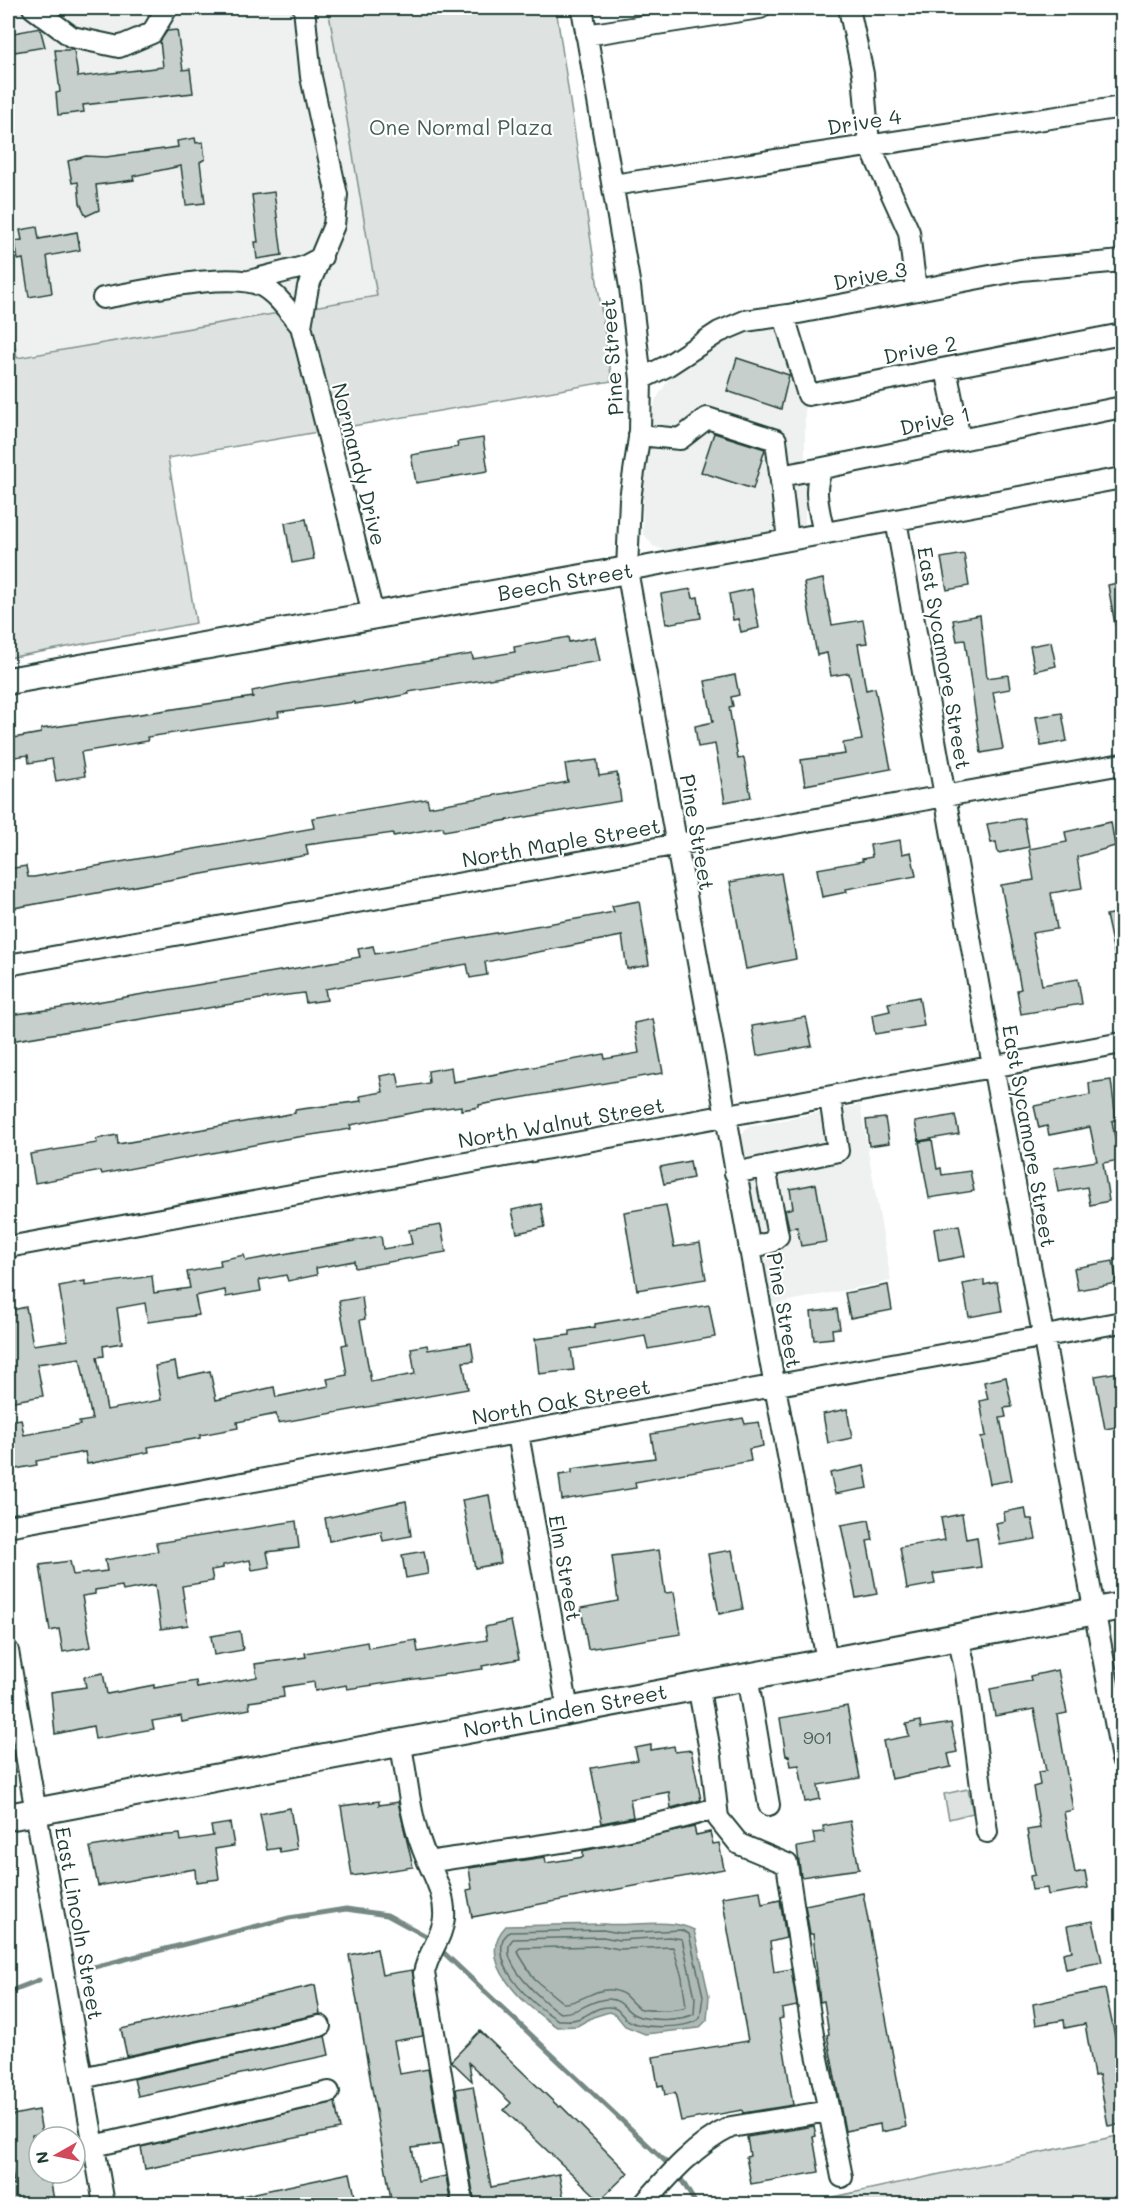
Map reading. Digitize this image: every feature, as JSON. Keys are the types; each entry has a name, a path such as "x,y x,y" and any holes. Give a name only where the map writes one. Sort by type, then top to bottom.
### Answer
{"main road":[{"name":"Beech Street","path":"8,681 627,570"},
{"name":"North Linden Street","path":"8,1817 1122,1606"}],"street":[{"path":"33,8 72,37 119,47 152,33 167,8"},
{"path":"301,326 308,287 334,225 337,195 310,77 304,8"},
{"name":"Pine Street","path":"582,8 630,287 641,379 639,435 630,499 627,570 749,1249 828,1660"},
{"path":"586,35 760,8"},
{"path":"849,8 863,74 870,144 909,232 916,290"},
{"name":"Drive 4","path":"613,185 1122,107"},
{"path":"103,298 221,280 249,281 303,267 322,257"},
{"name":"Drive 3","path":"641,379 667,366 719,332 745,321 784,316 1021,270 1122,261"},
{"path":"249,281 271,292 301,326"},
{"name":"Drive 2","path":"784,316 808,395 1122,334"},
{"name":"Normandy Drive","path":"301,326 373,614"},
{"path":"946,369 960,439"},
{"name":"Drive 1","path":"780,476 1122,407"},
{"path":"639,435 680,440 707,418 776,440 788,540"},
{"path":"823,468 818,478 817,492 824,534"},
{"name":"Beech Street","path":"627,570 1122,478"},
{"name":"East Sycamore Street","path":"896,520 1042,1337 1122,1759"},
{"name":"North Maple Street","path":"8,965 945,798 1122,764"},
{"name":"North Walnut Street","path":"8,1247 1122,1043"},
{"path":"735,1173 838,1151 830,1098"},
{"path":"749,1249 771,1242 778,1236 765,1168"},
{"name":"North Oak Street","path":"8,1526 1122,1322"},
{"name":"Elm Street","path":"518,1434 568,1710"},
{"path":"958,1636 966,1672 987,1832"},
{"name":"East Lincoln Street","path":"8,1651 104,2205"},
{"path":"747,1676 769,1804"},
{"path":"698,1685 711,1756 718,1818 739,1844 787,1864 813,2036 842,2177"},
{"path":"400,1741 420,1843 442,1894 444,1916 441,1936 427,1958 424,1973 464,2205"},
{"path":"428,1862 583,1837 687,1817 716,1808"},
{"path":"82,2078 320,2026"},
{"path":"94,2146 328,2092"},
{"path":"644,2205 701,2144 718,2133 731,2127 829,2111"}],"shaded area":[{"path":"8,8 328,8 377,297 17,358 8,305"},
{"path":"780,325 805,400 805,526 668,551 653,546 643,533 643,479 655,401 673,372 738,334"},
{"path":"860,1105 891,1281 769,1305 738,1140 747,1127"}],"green space":[{"name":"One Normal Plaza","path":"328,8 556,8 612,381 168,458 196,623 8,658 8,305 17,358 377,296"},
{"path":"968,1789 973,1813 949,1819 944,1794"},
{"path":"1122,2135 1122,2204 801,2204"}],"water":[{"path":"662,1923 685,1926 694,1930 709,1996 707,2020 699,2028 645,2034 625,2026 616,2015 609,2012 593,2017 577,2026 557,2027 519,1996 500,1968 496,1954 497,1940 506,1926"}],"building":[{"path":"40,28 45,47 8,53 8,34"},
{"path":"177,30 183,70 190,69 193,93 83,105 84,112 58,115 56,93 60,92 55,50 74,50 78,77 163,67 160,41 167,31"},
{"path":"195,138 196,143 203,142 205,159 200,162 205,203 186,205 181,166 133,176 134,180 96,185 99,210 86,216 80,203 78,182 72,183 68,161 86,156 106,157 178,147 177,141"},
{"path":"274,192 282,255 257,259 255,242 258,242 252,195"},
{"path":"37,227 39,239 77,232 80,250 47,256 52,293 29,297 23,259 18,260 15,241 22,240 20,230"},
{"path":"737,358 789,375 781,409 727,391"},
{"path":"714,433 765,449 753,489 701,472"},
{"path":"483,438 488,471 416,483 411,455 458,447 457,442"},
{"path":"306,519 314,559 292,563 285,523"},
{"path":"964,554 969,586 947,590 941,558"},
{"path":"823,579 832,625 863,620 867,643 858,644 866,690 875,688 891,769 805,785 801,760 845,754 843,743 862,740 849,673 831,676 827,653 817,655 804,583"},
{"path":"1122,582 1122,624 1115,625 1108,585"},
{"path":"691,589 693,598 698,597 701,618 666,624 661,594"},
{"path":"752,589 759,628 741,632 738,619 733,620 729,594"},
{"path":"980,615 987,678 1008,675 1010,689 993,692 1003,749 981,753 965,640 957,641 953,620"},
{"path":"568,637 569,642 595,637 600,661 408,692 409,694 355,704 355,702 278,712 279,717 147,737 148,741 81,752 85,776 56,781 52,759 29,763 28,755 8,758 8,739 41,733 41,729 253,697 252,691 287,684 472,654 473,659 515,652 514,647"},
{"path":"1051,642 1056,666 1035,671 1030,646"},
{"path":"735,675 739,695 731,697 733,706 729,707 738,759 744,758 751,797 725,802 715,744 698,747 695,726 713,722 705,681"},
{"path":"1062,713 1067,741 1041,746 1036,717"},
{"path":"597,760 599,776 617,773 621,801 444,831 443,827 393,836 393,833 306,845 308,855 8,909 8,869 26,866 28,877 34,877 314,828 312,818 427,799 429,807 568,782 565,764"},
{"path":"1024,818 1029,847 998,853 996,842 991,843 987,824"},
{"path":"1111,822 1115,846 1077,857 1082,888 1051,893 1057,929 1032,933 1042,985 1078,979 1082,1004 1021,1014 1017,990 1021,989 1001,885 1034,880 1029,849 1067,842 1065,832"},
{"path":"900,840 902,854 911,852 916,876 846,889 847,892 822,897 817,869 863,861 862,859 872,857 870,845"},
{"path":"781,873 796,959 746,969 730,882"},
{"path":"639,901 649,965 627,969 622,936 485,962 487,975 470,978 467,964 325,989 327,1000 306,1003 304,993 279,996 10,1041 8,1015 360,957 358,949 373,946 375,954 582,918 614,912 612,906"},
{"path":"1122,912 1122,962 1116,962 1106,915"},
{"path":"919,997 924,1026 875,1034 872,1015 890,1011 888,1003"},
{"path":"806,1017 812,1046 757,1056 752,1026"},
{"path":"653,1019 663,1073 461,1110 461,1106 422,1111 350,1125 351,1129 285,1139 102,1174 101,1171 35,1183 30,1154 97,1143 96,1139 117,1135 118,1144 295,1113 295,1110 361,1101 360,1096 383,1092 380,1076 397,1073 400,1088 429,1083 428,1071 451,1067 453,1082 604,1054 605,1059 639,1053 634,1023"},
{"path":"1111,1080 1116,1120 1112,1121 1119,1160 1103,1163 1109,1201 1090,1205 1087,1187 1058,1192 1054,1168 1097,1161 1090,1127 1049,1135 1047,1126 1039,1128 1034,1106 1090,1095 1089,1083"},
{"path":"955,1115 959,1134 919,1141 915,1122"},
{"path":"885,1118 889,1143 869,1146 866,1120"},
{"path":"932,1140 937,1169 941,1168 942,1175 970,1171 974,1191 929,1198 919,1142"},
{"path":"690,1161 693,1178 664,1184 660,1167"},
{"path":"816,1184 826,1242 801,1246 797,1227 789,1228 785,1210 793,1208 790,1189"},
{"path":"541,1204 545,1227 517,1233 512,1210"},
{"path":"666,1205 674,1247 700,1243 706,1279 637,1290 624,1212"},
{"path":"441,1225 446,1252 355,1268 354,1261 316,1268 317,1275 288,1281 286,1275 259,1280 261,1291 226,1297 225,1290 195,1296 199,1315 148,1322 145,1303 117,1308 122,1343 103,1346 104,1356 97,1357 107,1410 161,1400 155,1366 175,1362 178,1378 210,1371 216,1400 274,1387 276,1397 329,1386 327,1379 347,1375 342,1345 347,1344 339,1301 362,1297 365,1319 360,1320 371,1382 415,1374 411,1348 427,1345 428,1350 471,1343 474,1361 463,1362 468,1389 278,1423 276,1414 237,1422 238,1428 200,1435 200,1438 148,1447 149,1452 87,1464 85,1452 36,1461 37,1465 10,1470 8,1421 21,1419 24,1435 80,1425 79,1422 92,1420 80,1358 37,1364 43,1396 8,1402 8,1311 26,1307 33,1345 68,1340 59,1286 85,1281 85,1286 152,1276 154,1293 190,1288 187,1272 221,1266 220,1260 244,1255 246,1261 381,1236 383,1249 412,1244 409,1230"},
{"path":"959,1225 965,1256 939,1261 934,1229"},
{"path":"1113,1261 1117,1283 1078,1290 1074,1268"},
{"path":"984,1280 984,1285 997,1282 1002,1311 969,1317 963,1284"},
{"path":"888,1285 892,1310 850,1318 845,1293"},
{"path":"709,1305 715,1337 648,1349 645,1336 571,1349 574,1370 539,1374 535,1339 570,1335 570,1331 595,1327 595,1324"},
{"path":"837,1309 840,1328 832,1329 833,1338 814,1340 811,1312"},
{"path":"1119,1372 1122,1391 1122,1426 1105,1429 1095,1376"},
{"path":"1006,1377 1012,1407 1004,1408 1006,1417 1000,1418 1012,1480 990,1484 981,1437 986,1436 980,1401 988,1399 984,1382"},
{"path":"847,1409 852,1438 828,1443 823,1414"},
{"path":"743,1418 745,1424 759,1422 763,1446 749,1449 751,1461 635,1482 636,1488 562,1500 559,1475 572,1473 572,1469 655,1458 651,1434"},
{"path":"864,1466 868,1488 835,1494 830,1473"},
{"path":"489,1495 501,1563 475,1568 462,1500"},
{"path":"406,1501 411,1536 383,1541 381,1531 329,1541 325,1518"},
{"path":"1025,1508 1027,1519 1032,1519 1036,1539 1000,1545 996,1523 1005,1521 1004,1512"},
{"path":"962,1514 966,1539 977,1537 981,1567 933,1574 935,1584 907,1589 900,1547 945,1540 941,1518"},
{"path":"869,1520 873,1540 867,1541 877,1594 856,1598 841,1525"},
{"path":"296,1521 299,1548 267,1552 270,1567 252,1570 250,1560 223,1565 223,1568 211,1570 213,1581 182,1586 188,1625 161,1629 155,1585 123,1591 122,1586 95,1590 95,1594 82,1596 91,1647 63,1652 59,1629 50,1631 40,1565 70,1561 73,1575 107,1571 105,1560 158,1551 156,1543"},
{"path":"659,1550 665,1593 674,1592 681,1634 588,1649 581,1608 618,1601 612,1556"},
{"path":"732,1550 743,1609 719,1614 708,1554"},
{"path":"424,1551 428,1574 406,1578 402,1555"},
{"path":"511,1621 519,1659 482,1666 483,1669 347,1689 346,1685 315,1691 314,1682 283,1687 284,1697 249,1702 250,1709 182,1722 181,1716 152,1721 154,1729 95,1739 93,1726 55,1734 51,1692 86,1687 84,1677 103,1673 107,1694 154,1685 154,1688 196,1681 197,1688 257,1677 255,1664 306,1657 305,1653 367,1642 368,1648 416,1640 418,1652 487,1640 485,1627"},
{"path":"240,1631 243,1650 214,1655 211,1636"},
{"path":"1058,1670 1067,1713 1057,1715 1073,1810 1064,1812 1075,1873 1085,1871 1088,1888 1048,1895 1047,1888 1032,1890 1030,1876 1035,1875 1027,1830 1040,1828 1033,1787 1040,1785 1038,1772 1046,1771 1034,1709 995,1716 990,1689 1031,1681 1030,1676"},
{"path":"847,1706 860,1778 818,1785 820,1799 805,1802 799,1765 791,1766 789,1755 786,1756 780,1718"},
{"path":"920,1721 921,1728 951,1723 957,1752 948,1754 951,1767 891,1779 883,1741 909,1736 906,1724"},
{"path":"651,1745 651,1750 674,1746 675,1752 691,1750 701,1800 671,1808 669,1792 630,1799 633,1817 602,1823 591,1768 638,1760 635,1748"},
{"path":"379,1801 379,1805 398,1802 413,1867 352,1876 341,1806"},
{"path":"290,1808 297,1849 280,1852 279,1848 267,1850 260,1814"},
{"path":"850,1821 859,1869 801,1877 797,1847 815,1844 813,1833 824,1832 823,1826"},
{"path":"230,1823 234,1846 215,1849 219,1879 196,1882 195,1869 98,1886 90,1847 180,1834 181,1841 213,1836 211,1826"},
{"path":"694,1827 696,1835 710,1832 713,1844 719,1843 724,1869 472,1917 467,1890 472,1889 469,1868 545,1857 546,1863 583,1857 583,1851"},
{"path":"760,1891 762,1904 780,1900 786,1938 770,1942 774,1972 791,1969 797,2006 782,2009 783,2018 779,2019 793,2105 743,2113 742,2110 681,2121 675,2093 665,2095 663,2085 658,2086 653,2057 748,2041 722,1897"},
{"path":"863,1893 906,2127 881,2132 880,2124 845,2131 827,2035 829,2034 824,2001 820,2002 813,1934 810,1934 805,1905"},
{"path":"1093,1921 1102,1962 1066,1969 1063,1953 1072,1951 1067,1926"},
{"path":"377,1949 382,1975 412,1970 423,2036 394,2041 400,2074 428,2069 441,2144 412,2148 418,2181 446,2176 451,2205 392,2205 349,1955"},
{"path":"315,1985 320,2014 127,2056 121,2029"},
{"path":"1105,1989 1122,2070 1122,2124 1108,2126 1099,2075 1094,2076 1085,2024 1065,2028 1064,2020 1036,2025 1033,2004"},
{"path":"480,2031 559,2107 561,2106 628,2173 600,2200 504,2110 511,2103 469,2063 472,2081 451,2061"},
{"path":"325,2036 329,2055 138,2096 134,2079"},
{"path":"473,2086 491,2187 559,2174 565,2205 475,2205 456,2089"},
{"path":"335,2102 340,2129 145,2169 141,2147"},
{"path":"38,2110 41,2125 27,2125 27,2185 51,2185 54,2200 44,2201 44,2205 8,2205 8,2186 14,2185 8,2145 8,2116"},
{"path":"814,2126 816,2136 813,2137 819,2172 751,2184 746,2157 750,2156 747,2137"},
{"path":"350,2173 356,2201 340,2205 233,2205 232,2198"}],"waterway":[{"path":"94,1967 289,1918 346,1909 387,1915 426,1936"},
{"path":"443,1952 667,2163"},
{"path":"8,1992 39,1980"},
{"path":"681,2179 696,2204"}]}
